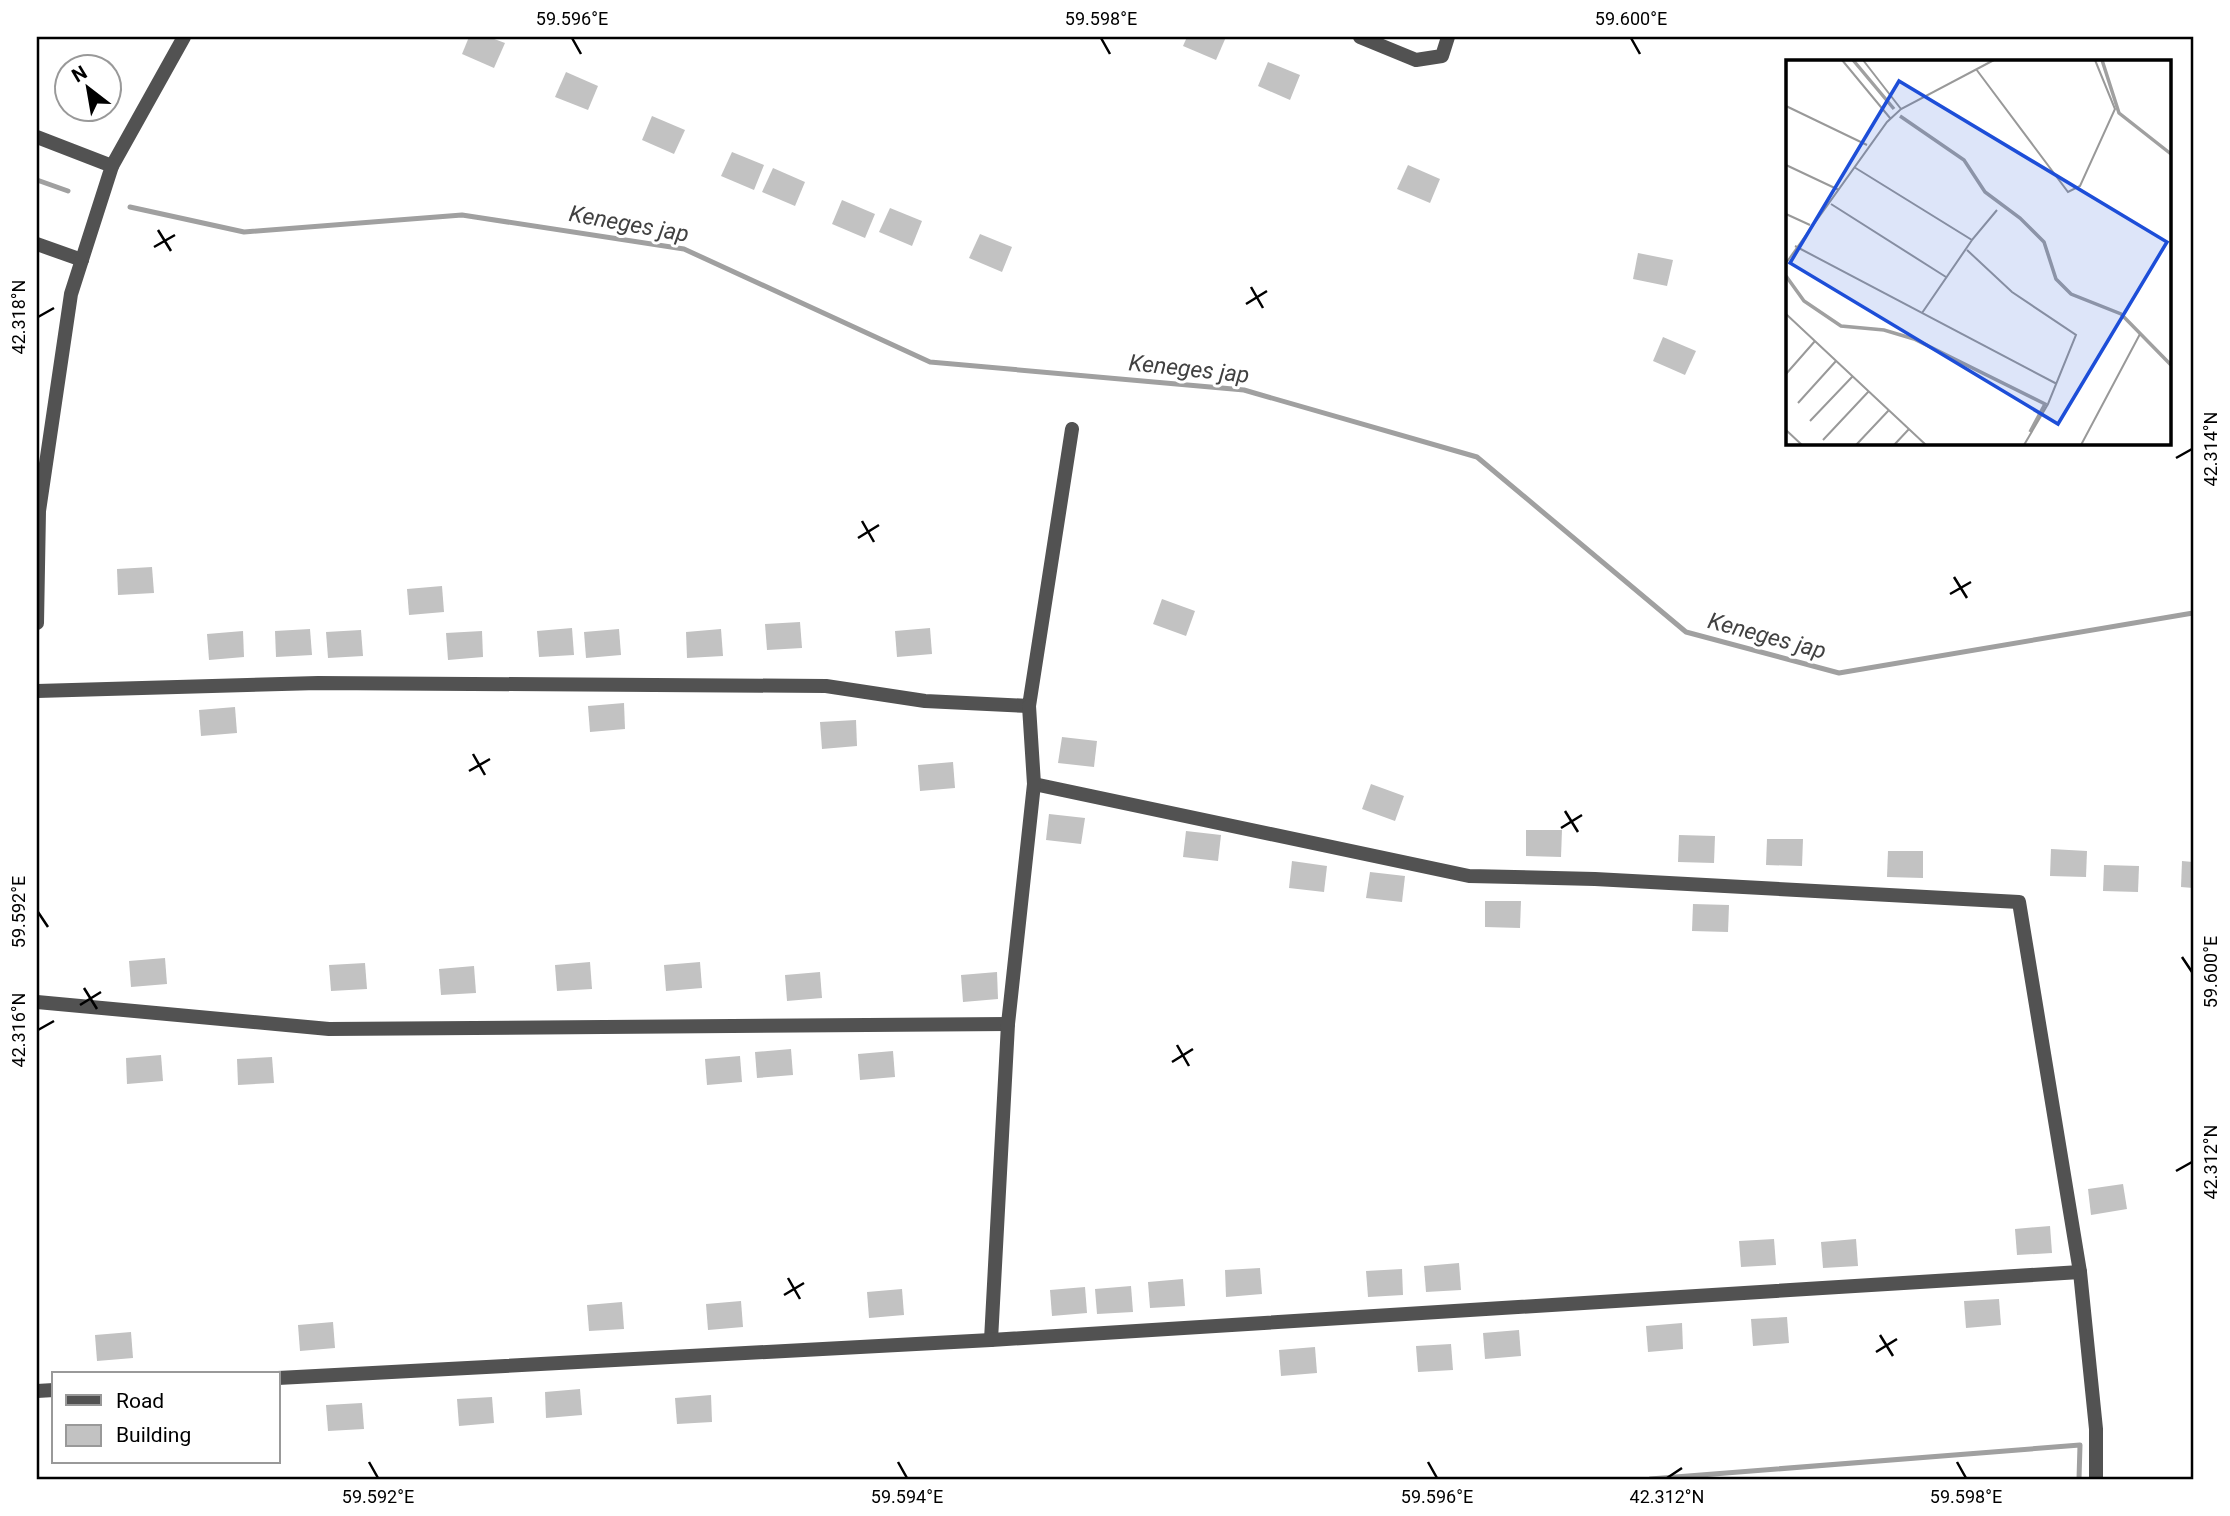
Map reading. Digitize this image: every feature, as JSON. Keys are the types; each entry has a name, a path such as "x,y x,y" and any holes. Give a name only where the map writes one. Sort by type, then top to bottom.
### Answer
{"street":[{"path":"37,623 38,511 71,294 112,166 184,37"},
{"path":"1360,37 1416,60 1442,56 1448,37"},
{"path":"37,137 112,166"},
{"path":"37,244 82,260"},
{"path":"991,1340 1008,1024 1034,784 1029,706 1072,429"},
{"path":"37,691 318,683 826,686 925,701 1029,706"},
{"path":"1034,784 1469,876 1595,878 2018,902 2080,1272 2096,1429 2096,1479"},
{"path":"37,1002 329,1029 1008,1024"},
{"path":"280,1378 991,1340 2080,1272"}],"building":[{"path":"469,37 489,37 505,43 494,68 462,54"},
{"path":"1187,37 1226,37 1216,60 1183,46"},
{"path":"1268,62 1300,75 1290,100 1258,86"},
{"path":"566,72 598,86 588,110 555,97"},
{"path":"652,116 685,130 674,154 642,140"},
{"path":"732,152 764,165 754,190 721,176"},
{"path":"1408,165 1440,179 1430,203 1397,189"},
{"path":"773,168 805,182 795,206 762,192"},
{"path":"842,200 875,214 865,238 832,224"},
{"path":"890,208 922,221 912,246 879,232"},
{"path":"980,234 1012,247 1002,272 969,258"},
{"path":"1638,253 1673,260 1667,286 1633,279"},
{"path":"1663,337 1696,351 1685,375 1653,361"},
{"path":"152,567 154,593 118,595 117,569"},
{"path":"442,586 444,612 409,615 407,589"},
{"path":"1162,599 1195,611 1186,636 1153,624"},
{"path":"800,622 802,648 767,650 765,624"},
{"path":"572,628 574,655 539,657 537,631"},
{"path":"930,628 932,654 897,657 895,631"},
{"path":"310,629 312,655 276,657 275,631"},
{"path":"619,629 621,655 586,658 584,632"},
{"path":"721,629 723,656 687,658 686,632"},
{"path":"361,630 363,656 328,658 326,632"},
{"path":"243,631 244,657 209,660 207,634"},
{"path":"482,631 483,657 448,660 446,633"},
{"path":"624,703 625,729 590,732 588,706"},
{"path":"235,707 237,733 201,736 199,710"},
{"path":"856,720 857,746 822,749 820,722"},
{"path":"1062,737 1097,741 1094,767 1058,763"},
{"path":"953,762 955,788 920,791 918,765"},
{"path":"1371,784 1404,796 1395,821 1362,809"},
{"path":"1049,814 1085,818 1081,844 1046,840"},
{"path":"1526,830 1562,830 1561,857 1526,856"},
{"path":"1186,831 1221,835 1218,861 1183,857"},
{"path":"1679,835 1715,836 1714,863 1678,862"},
{"path":"1767,839 1803,839 1802,866 1766,865"},
{"path":"2051,849 2087,851 2086,877 2050,876"},
{"path":"1888,851 1923,851 1923,878 1887,877"},
{"path":"1292,861 1327,866 1324,892 1289,888"},
{"path":"2182,861 2193,862 2193,888 2181,887"},
{"path":"2104,865 2139,866 2138,892 2103,891"},
{"path":"1370,872 1405,876 1402,902 1366,898"},
{"path":"1485,901 1521,901 1520,928 1485,927"},
{"path":"1693,904 1729,905 1728,932 1692,931"},
{"path":"165,958 167,984 131,987 129,961"},
{"path":"590,962 592,989 557,991 555,965"},
{"path":"700,962 702,988 666,991 664,965"},
{"path":"365,963 367,989 331,991 329,965"},
{"path":"474,966 476,993 441,995 439,969"},
{"path":"820,972 822,998 787,1001 785,975"},
{"path":"997,972 998,999 963,1002 961,975"},
{"path":"791,1049 793,1075 757,1078 755,1052"},
{"path":"893,1051 895,1077 860,1080 858,1054"},
{"path":"161,1055 163,1081 127,1084 126,1058"},
{"path":"740,1056 742,1082 707,1085 705,1059"},
{"path":"272,1057 274,1083 238,1085 237,1059"},
{"path":"2123,1184 2127,1209 2091,1215 2088,1189"},
{"path":"2050,1226 2052,1253 2017,1255 2015,1229"},
{"path":"1774,1239 1776,1265 1741,1267 1739,1241"},
{"path":"1856,1239 1858,1266 1823,1268 1821,1242"},
{"path":"1459,1263 1461,1290 1426,1292 1424,1266"},
{"path":"1260,1268 1262,1294 1226,1297 1225,1270"},
{"path":"1402,1269 1403,1295 1368,1297 1366,1271"},
{"path":"1183,1279 1185,1306 1150,1308 1148,1282"},
{"path":"1131,1286 1133,1312 1097,1314 1095,1289"},
{"path":"1085,1287 1087,1313 1052,1316 1050,1290"},
{"path":"902,1289 904,1315 869,1318 867,1292"},
{"path":"1999,1299 2001,1325 1966,1328 1964,1301"},
{"path":"741,1301 743,1327 708,1330 706,1304"},
{"path":"622,1302 624,1329 589,1331 587,1305"},
{"path":"1787,1317 1789,1343 1753,1346 1751,1319"},
{"path":"333,1322 335,1348 300,1351 298,1325"},
{"path":"1682,1323 1683,1349 1648,1352 1646,1326"},
{"path":"1519,1330 1521,1356 1485,1359 1483,1333"},
{"path":"131,1332 133,1358 97,1361 95,1335"},
{"path":"1451,1344 1453,1370 1418,1372 1416,1346"},
{"path":"1315,1347 1317,1373 1281,1376 1279,1350"},
{"path":"580,1389 582,1415 546,1418 545,1392"},
{"path":"711,1395 712,1422 677,1424 675,1398"},
{"path":"492,1397 494,1423 459,1426 457,1399"},
{"path":"362,1403 364,1429 328,1431 326,1405"}],"waterway":[{"name":"Keneges jap","path":"37,180 68,191"},
{"name":"Keneges jap","path":"130,207 244,232 462,215 684,249 930,362 1244,390 1477,457 1686,632 1839,673 2193,613"},
{"path":"1650,1479 2080,1445 2079,1479"}]}
